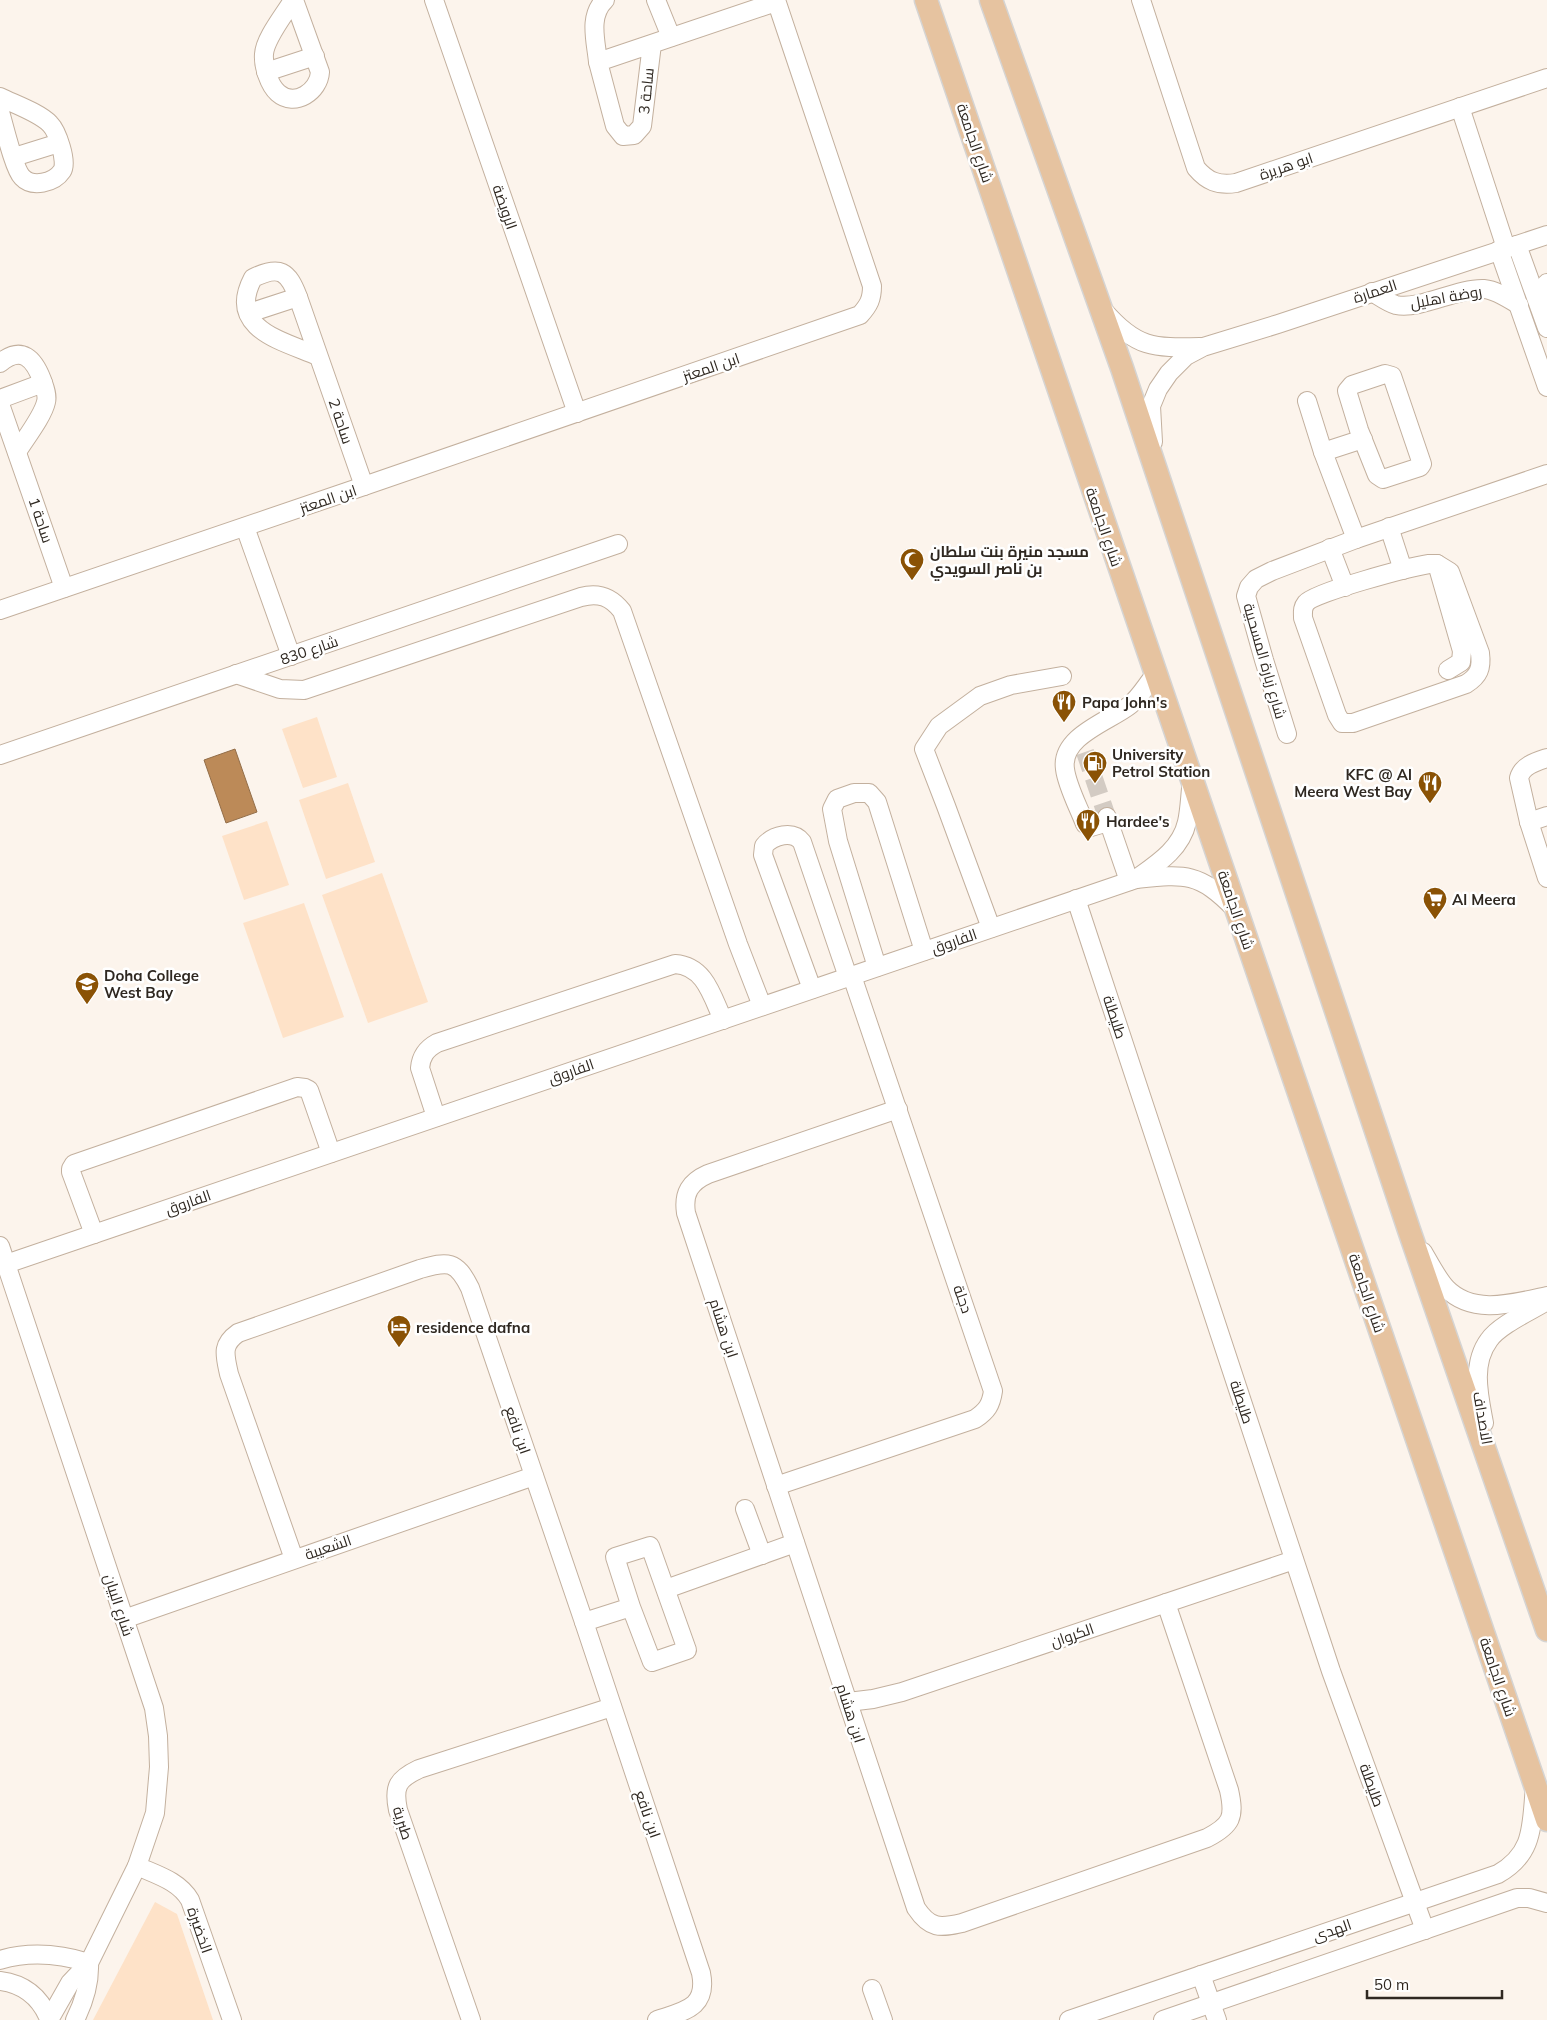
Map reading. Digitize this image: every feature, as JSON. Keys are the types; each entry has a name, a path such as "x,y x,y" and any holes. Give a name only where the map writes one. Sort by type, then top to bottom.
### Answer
{"main road":[{"name":"شارع الجامعة","path":"926,0 1547,1820"},
{"path":"992,0 1086,271 1122,368 1409,1230 1547,1630"}],"street":[{"path":"294,0 315,56 320,72 320,80 310,94 286,98 278,93 272,85 266,72 264,54 268,40 294,0"},
{"name":"الرويضة","path":"434,0 577,413"},
{"name":"ساحة 3","path":"605,0 599,6 594,24 598,62 615,126 623,136 634,135 642,126 652,44"},
{"path":"656,0 671,37"},
{"name":"ابو هريرة","path":"1141,0 1196,168 1204,177 1224,185 1236,183 1547,78"},
{"name":"ابن المعتز","path":"0,610 577,413 860,314 868,307 872,298 872,286 776,1"},
{"name":"ساحة 3","path":"598,62 776,1"},
{"path":"266,72 315,56"},
{"path":"0,98 50,123 54,129 64,161 62,171 56,177 47,182 37,183 27,181 19,173 0,112"},
{"path":"1460,108 1507,248 1519,305 1547,387"},
{"path":"14,157 59,143"},
{"name":"العمارة","path":"1086,271 1096,298 1104,310 1114,322 1133,338 1143,343 1164,348 1203,346 1278,324 1547,235"},
{"path":"1507,248 1540,309 1547,328"},
{"name":"ساحة 2","path":"249,313 246,303 250,284 254,278 275,270 288,276 298,297 364,486"},
{"path":"1540,309 1547,283"},
{"name":"روضة اهليل","path":"1372,292 1396,305 1411,304 1452,293 1486,289 1497,292 1519,305"},
{"path":"298,297 249,313 260,331 318,356"},
{"name":"العمارة","path":"1157,476 1150,420 1151,406 1158,389 1168,373 1186,356 1203,346"},
{"path":"0,363 10,356 18,354 27,356 36,364 43,383 46,402 17,452"},
{"path":"1385,374 1391,375 1422,464 1420,467 1386,479 1380,478 1377,475 1361,434 1348,389 1385,374"},
{"path":"0,398 43,383"},
{"path":"1307,401 1322,448 1356,539"},
{"name":"ساحة 1","path":"0,404 64,588"},
{"path":"1322,448 1361,434"},
{"name":"شارع زبارة المسحبية","path":"1287,734 1246,596 1249,587 1256,579 1272,570 1330,548 1547,474"},
{"path":"245,527 291,656"},
{"path":"1389,527 1403,570"},
{"name":"شارع 830","path":"0,755 618,544"},
{"path":"1330,548 1345,587"},
{"path":"1437,564 1462,651 1461,662 1448,670"},
{"path":"1437,564 1450,572 1454,578 1480,653 1482,664 1479,672 1466,684 1347,724 1342,723 1337,715 1302,610 1306,603 1313,598 1345,587 1403,570 1437,564"},
{"path":"236,674 280,689 304,690 581,597 591,594 609,598 622,611 738,944 762,1006"},
{"path":"1132,880 1108,819 1092,827 1085,824 1064,765 1069,753 1132,703 1155,675"},
{"path":"990,928 924,750 939,726 980,696 1011,685 1062,676"},
{"path":"1546,875 1520,787 1520,772 1527,766 1547,758"},
{"name":"الفاروق","path":"1132,880 1163,859 1174,849 1182,836 1187,822 1192,779"},
{"path":"877,967 838,841 832,809 837,799 854,793 869,793 877,802 924,951"},
{"path":"1529,822 1547,816"},
{"name":"دجلة","path":"776,1486 975,1419 985,1412 991,1403 994,1392 898,1109 802,842 796,835 792,834 771,840 764,846 763,855 812,989"},
{"name":"الفاروق","path":"6,1264 1132,880 1178,875 1197,879 1219,892 1236,909"},
{"name":"طليطلة","path":"1076,899 1331,1670 1425,1930"},
{"path":"436,1117 422,1077 421,1060 430,1047 447,1040 675,964 690,966 702,976 723,1020"},
{"path":"94,1234 71,1172 74,1164 297,1087 308,1090 331,1153"},
{"name":"ابن هشام","path":"898,1109 708,1174 698,1179 685,1193 686,1212 776,1486 916,1908 924,1920 934,1926 944,1927 962,1922 1207,1838 1223,1830 1230,1820 1233,1807 1229,1790 1166,1603"},
{"path":"1409,1230 1445,1287 1462,1299 1476,1304 1499,1306 1547,1296"},
{"name":"شارع البيان","path":"0,1246 154,1708 158,1736 158,1768 154,1814 137,1866 89,1963 70,1983 49,2019"},
{"name":"ابن نافع","path":"294,1559 229,1374 225,1348 228,1340 246,1330 411,1272 445,1264 458,1268 470,1288 702,1974 703,1995 697,2002 680,2012 657,2020"},
{"name":"الاصداف","path":"1494,1477 1477,1387 1482,1352 1489,1339 1499,1330 1547,1301"},
{"name":"الشعيبة","path":"124,1620 534,1476"},
{"path":"744,1510 762,1555"},
{"path":"666,1589 795,1542"},
{"path":"650,1546 687,1648 685,1652 652,1662 631,1607 615,1559 616,1557 650,1546"},
{"name":"الكروان","path":"848,1702 873,1699 902,1692 1294,1560"},
{"path":"584,1622 631,1607"},
{"name":"طبرية","path":"471,2020 398,1810 395,1797 397,1787 404,1776 419,1769 612,1707"},
{"name":"الهدى","path":"1069,2020 1498,1874 1518,1860 1530,1838 1535,1784"},
{"name":"الخضيرة","path":"137,1866 166,1878 185,1891 190,1900 232,2020"},
{"name":"الهدى","path":"1162,2020 1214,2012 1425,1930 1517,1898 1529,1898 1547,1903"},
{"path":"0,1960 39,1954 64,1956 89,1963"},
{"name":"شارع البيان","path":"75,2020 85,1997 90,1973 89,1963"},
{"path":"1201,1975 1214,2012"},
{"path":"0,1981 18,1985 27,1990 40,2002 49,2019"},
{"path":"872,1989 883,2020"}],"shaded area":[{"path":"317,717 337,777 303,788 282,729"},
{"path":"235,749 257,812 226,823 204,760"},
{"path":"348,783 375,862 326,879 299,800"},
{"path":"267,821 289,885 244,900 222,836"},
{"path":"382,873 428,1002 368,1023 322,895"},
{"path":"304,903 344,1017 283,1038 243,923"},
{"path":"155,1902 177,1914 213,2020 93,2020"}],"tunnel":[{"path":"1085,752 1107,817"}],"place":[{"name":"مسجد منيرة بنت سلطان بن ناصر السويدي","path":"912,581"},
{"name":"Papa John's","path":"1064,723"},
{"name":"University Petrol Station","path":"1095,784"},
{"name":"KFC @ Al Meera West Bay","path":"1430,804"},
{"name":"Hardee's","path":"1088,842"},
{"name":"Al Meera","path":"1435,920"},
{"name":"Doha College West Bay","path":"87,1005"},
{"name":"residence dafna","path":"399,1348"}]}
